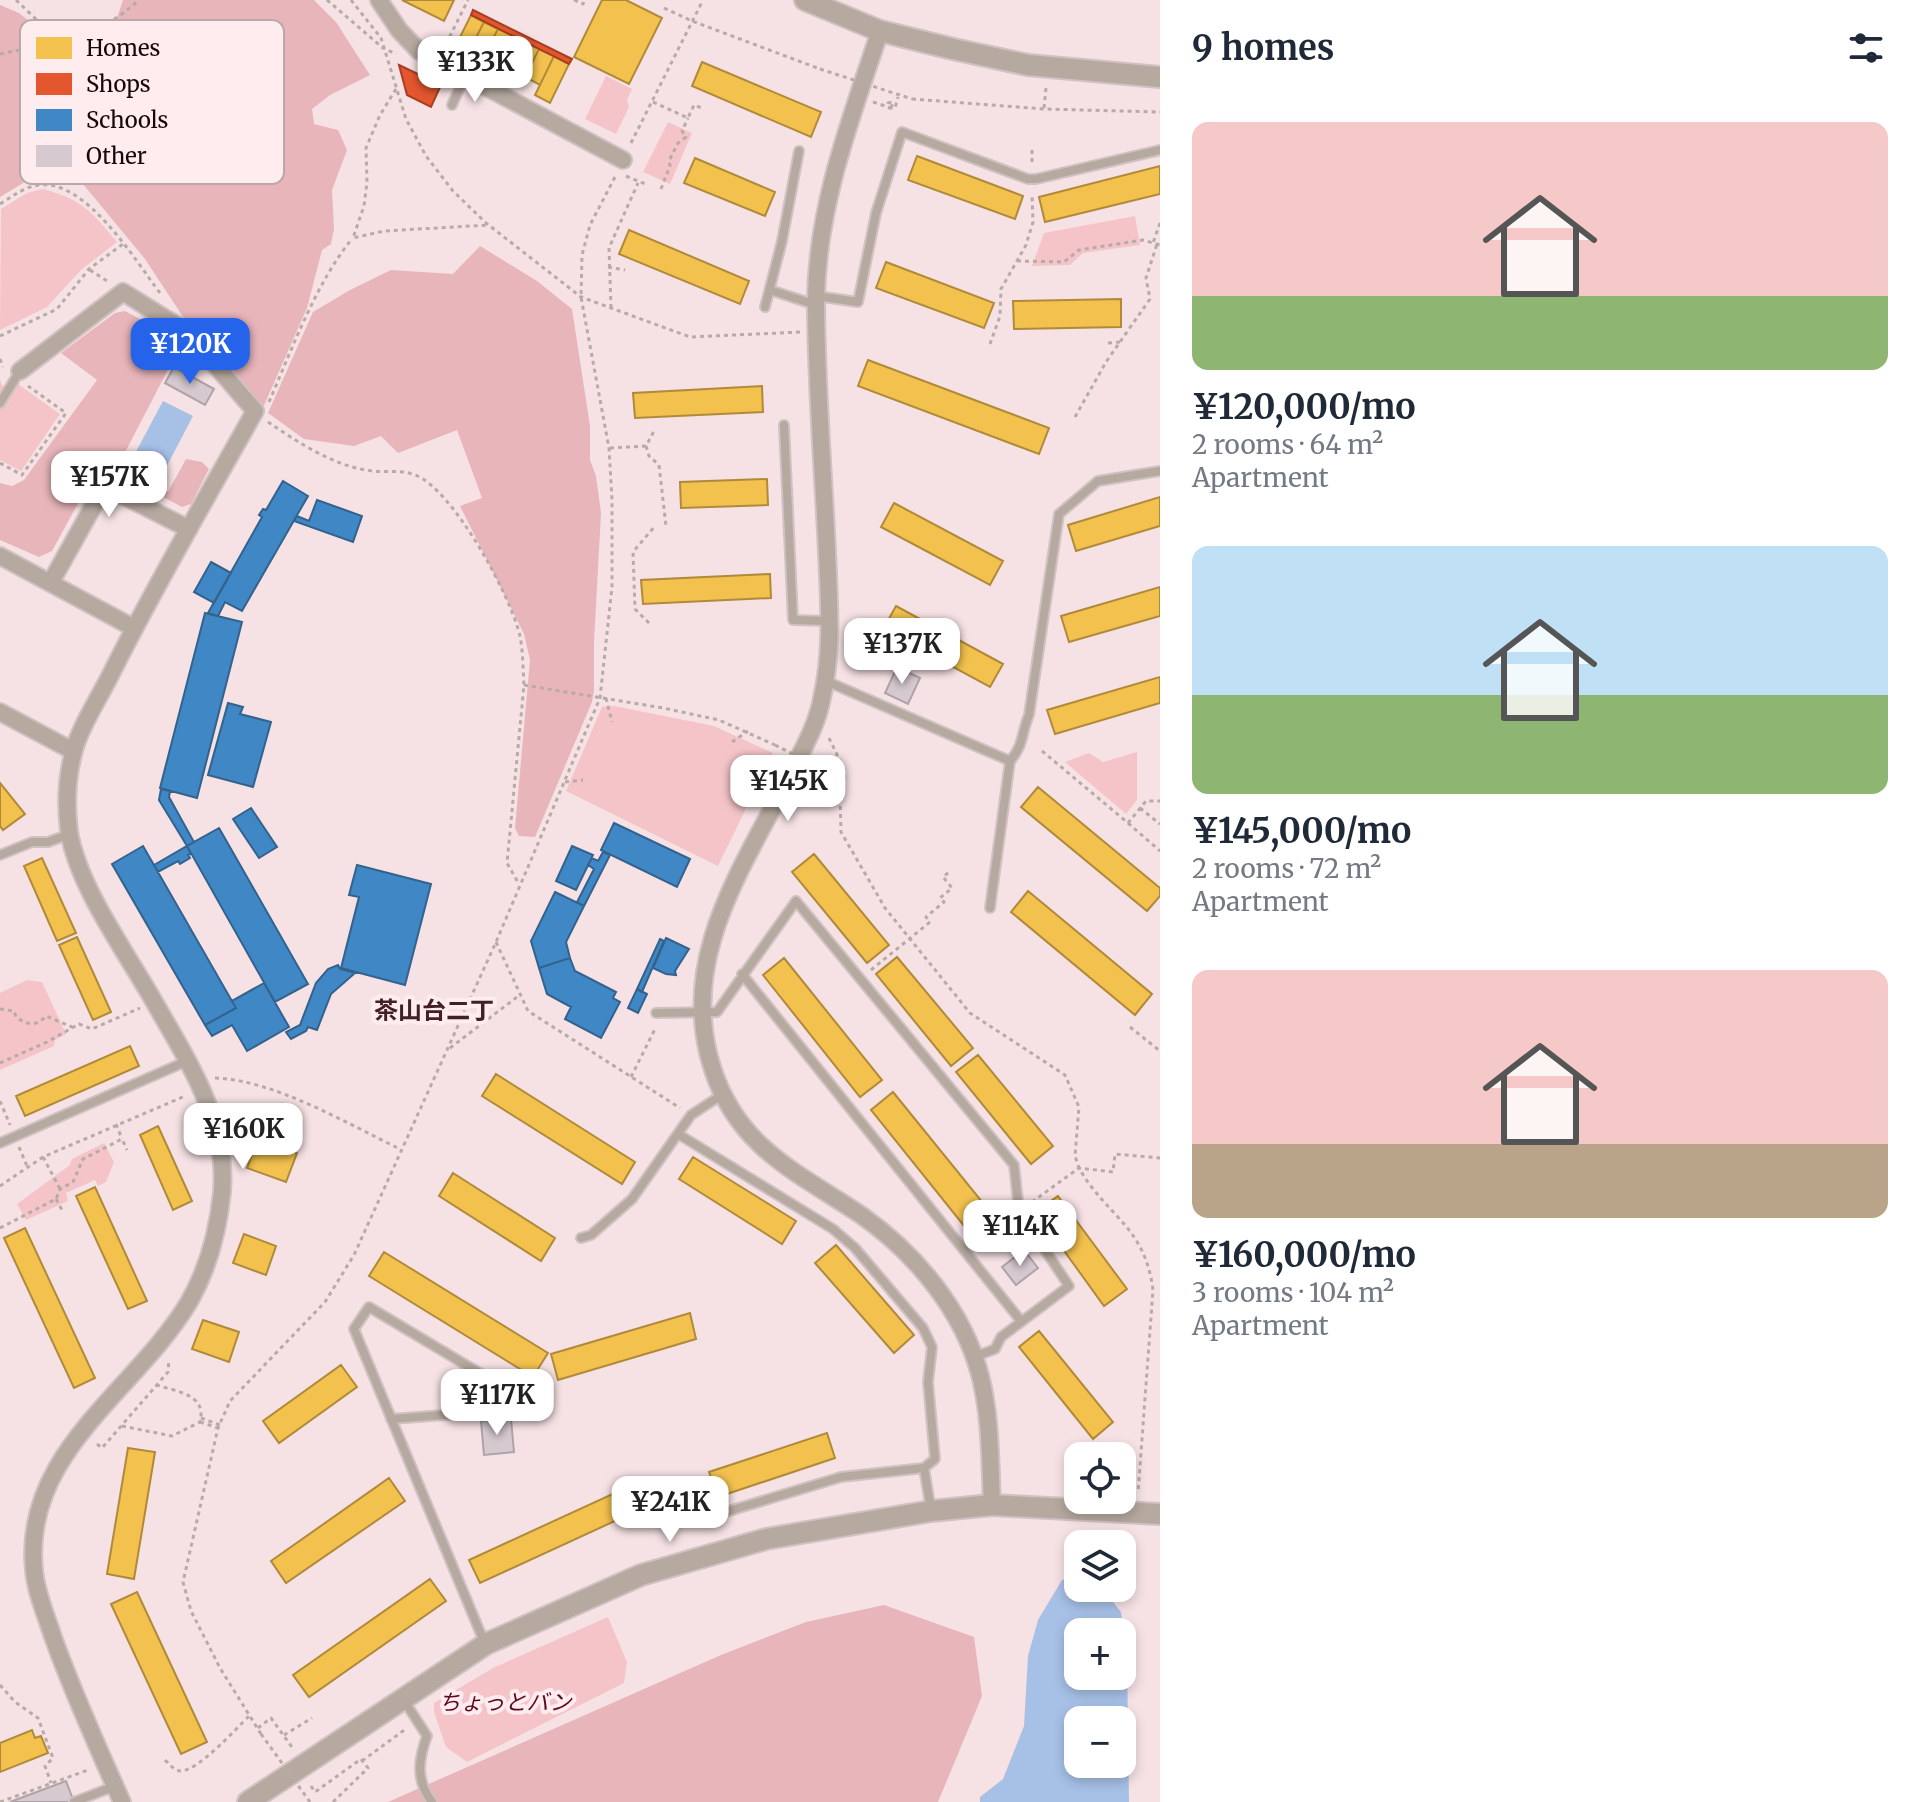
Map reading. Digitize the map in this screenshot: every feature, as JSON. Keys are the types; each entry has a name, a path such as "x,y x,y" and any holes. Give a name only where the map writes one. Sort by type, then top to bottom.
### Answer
{"street":[{"path":"379,0 399,30 419,51 620,166"},
{"path":"805,0 880,31 1028,65 1160,77"},
{"path":"880,31 831,181 820,243 816,301 830,621 826,681 813,727 718,917 706,958 701,1012 705,1042 723,1094 757,1143 789,1170 860,1214 891,1238 917,1264 945,1300 966,1337 980,1374 986,1409 992,1505"},
{"path":"18,375 123,292 187,332 258,414 134,628 73,751 68,796 70,834 79,863 95,900 211,1107 223,1176 219,1230 189,1302 54,1469 35,1524 33,1566 36,1587 63,1664 118,1794"},
{"path":"51,582 99,496 106,493 118,493 189,529"},
{"path":"0,556 134,628"},
{"path":"0,712 73,751"},
{"path":"248,1802 486,1644 641,1575 766,1539 931,1511 992,1505 1160,1514"}],"lane":[{"path":"452,105 465,76"},
{"path":"770,290 816,301 858,302 876,213 902,132 1032,179 1160,150"},
{"path":"765,307 782,241 799,151"},
{"path":"0,403 18,375"},
{"path":"784,425 793,620 830,621"},
{"path":"990,908 1010,761 1020,750 1029,715 1059,514 1098,481 1160,471"},
{"path":"826,681 1010,761"},
{"path":"0,855 32,842 48,842 70,834"},
{"path":"660,1013 717,1012 796,901 1014,1165 1019,1211 1069,1286 1001,1337 995,1349 974,1357"},
{"path":"742,974 1021,1321"},
{"path":"0,1143 187,1061"},
{"path":"581,1238 591,1235 632,1199 691,1115 723,1094"},
{"path":"678,1134 833,1229 855,1248 923,1328 932,1347 928,1382 935,1459 924,1468 841,1477 729,1511"},
{"path":"391,1419 538,1408 369,1307 354,1329 391,1419 486,1644"},
{"path":"924,1468 931,1511"},
{"path":"403,1699 427,1736 420,1777 425,1793 432,1802"},
{"path":"74,1802 118,1794"}],"path":[{"path":"16,0 37,20"},
{"path":"24,7 30,0"},
{"path":"116,20 139,0"},
{"path":"327,0 383,48"},
{"path":"351,0 381,38 406,119 426,156 453,191 489,225 581,297 690,337 817,331"},
{"path":"437,61 468,0"},
{"path":"574,0 583,4 585,0"},
{"path":"696,13 703,0"},
{"path":"664,8 740,40 912,99 1044,109 1160,112"},
{"path":"0,54 20,50"},
{"path":"1044,109 1047,84"},
{"path":"396,89 380,115 366,148 364,206 353,238 341,252 258,414 298,442 334,460 373,471 395,470 416,475 433,484 450,503 483,555 519,635 524,685 507,863 519,884"},
{"path":"870,100 891,108 893,102 888,103 889,108 895,108 899,95"},
{"path":"653,102 688,118"},
{"path":"661,189 669,161 678,143 686,137 682,131 694,105 704,109"},
{"path":"990,344 1000,316 1001,289 1033,222 1032,150"},
{"path":"620,166 638,183 648,185"},
{"path":"611,308 609,248 638,183"},
{"path":"0,204 24,188 43,184 71,192 95,210 168,302"},
{"path":"1075,417 1106,362 1150,299 1146,278 1160,223"},
{"path":"353,238 384,231 489,225"},
{"path":"1017,261 1064,262 1079,250 1143,240 1157,244"},
{"path":"0,336 57,309 89,269 123,244"},
{"path":"608,267 625,270"},
{"path":"310,1802 261,1734 220,1668 191,1611 183,1582 219,1427 230,1401 325,1302 354,1255 496,942 600,698 614,550 609,448 581,297"},
{"path":"1108,343 1121,342"},
{"path":"0,359 5,371 18,375 66,413 22,475 0,463"},
{"path":"654,431 646,446 649,456 659,465 666,526"},
{"path":"609,448 646,446"},
{"path":"649,623 635,609 633,552 655,526"},
{"path":"524,685 719,720 748,731 844,781"},
{"path":"606,698 612,722"},
{"path":"825,727 844,769 840,797 841,832 885,908 970,1013 1065,1075 1079,1107 1075,1156 1079,1168 1138,1240 1147,1257 1153,1290 1138,1497"},
{"path":"732,742 748,731"},
{"path":"1042,751 1160,851"},
{"path":"565,782 583,780"},
{"path":"1128,823 1146,801 1160,801"},
{"path":"1140,808 1160,824"},
{"path":"860,978 930,922 926,917 944,902 940,898 952,888 943,877 949,872"},
{"path":"496,942 528,1011 691,1115"},
{"path":"447,1050 521,994"},
{"path":"0,1063 79,1024 92,1029 154,1001"},
{"path":"0,1009 14,1011 16,1017 31,1025 46,1016 72,1027"},
{"path":"631,1077 660,1013"},
{"path":"1130,1027 1160,1051"},
{"path":"209,1078 234,1078 254,1083 322,1111 400,1149"},
{"path":"0,1186 43,1157 188,1095"},
{"path":"116,1124 127,1150"},
{"path":"0,1228 56,1199 60,1189 73,1182 83,1159 122,1139"},
{"path":"1019,1211 1079,1168 1113,1172 1115,1154 1160,1158"},
{"path":"43,1157 60,1189"},
{"path":"56,1199 63,1212"},
{"path":"1151,1324 1160,1326"},
{"path":"82,1433 102,1448 168,1372 170,1352"},
{"path":"157,1385 192,1396 199,1402 200,1420"},
{"path":"122,1426 172,1436 200,1420 219,1427"},
{"path":"0,1685 15,1702 38,1718 53,1758 45,1766 51,1783"},
{"path":"165,1760 176,1770 184,1771 196,1765 250,1716"},
{"path":"258,1728 271,1718 296,1753"},
{"path":"284,1735 312,1718"},
{"path":"311,1786 315,1792 417,1721"},
{"path":"333,1802 368,1768 362,1761"},
{"path":"0,1802 96,1768"}],"green space":[{"path":"606,76 632,89 627,100 629,107 616,134 585,119"},
{"path":"668,122 692,133 670,184 643,172"},
{"path":"43,189 77,202 117,242 81,270 47,307 0,330 1,209 27,193"},
{"path":"1135,216 1140,245 1083,253 1070,265 1032,266 1044,233"},
{"path":"0,380 4,390 12,393 18,384 60,414 21,471 0,460"},
{"path":"614,706 714,726 773,753 718,866 566,791 602,707"},
{"path":"1137,752 1137,800 1126,814 1065,762 1089,753 1103,762"},
{"path":"27,980 42,982 66,1034 55,1040 54,1046 0,1070 0,993"},
{"path":"104,1143 114,1162 106,1182 98,1186 95,1180 66,1193 68,1201 26,1220 17,1204 70,1165 72,1159"},
{"name":"ちょっとバン","path":"608,1617 627,1662 624,1683 467,1762 446,1747 434,1703 493,1668"}],"shaded area":[{"path":"123,0 314,0 336,22 370,75 330,95 312,109 314,124 338,130 347,150 332,190 334,229 331,244 322,250 307,308 262,410 191,329 145,259 83,184 284,184 284,20 116,20"},
{"path":"0,5 28,20 20,20 21,184 0,197"},
{"path":"480,246 537,281 572,309 590,426 590,460 596,476 601,513 592,702 535,837 519,836 515,828 530,660 524,634 460,506 482,498 457,430 398,453 381,436 354,446 304,439 268,413 313,312 391,270 453,274"},
{"path":"125,311 184,348 180,360 174,358 118,466 168,492 186,459 202,462 209,469 191,504 182,507 100,463 52,551 39,557 0,540 0,483 12,486 24,480 97,380 61,353 115,313"},
{"path":"884,1605 974,1637 982,1696 938,1802 388,1802 721,1655 806,1622"}],"water":[{"path":"163,401 193,416 160,479 130,463"},
{"path":"1064,1579 1064,1602 1113,1602 1121,1612 1122,1618 1064,1618 1064,1690 1127,1690 1128,1706 1064,1706 1064,1778 1129,1778 1129,1802 980,1802 980,1797 1003,1779 1024,1726 1028,1656 1038,1620"}],"building: Homes":[{"path":"402,0 454,0 444,21"},
{"path":"602,0 626,0 662,18 629,84 574,57"},
{"path":"471,15 484,22 465,59 452,53"},
{"path":"484,22 498,29 479,66 465,59"},
{"path":"498,29 511,35 497,64 483,57"},
{"path":"511,35 525,42 506,81 492,74"},
{"path":"525,42 539,49 525,77 511,70"},
{"path":"539,49 554,56 540,85 525,77"},
{"path":"554,56 569,64 550,103 535,95"},
{"path":"702,62 821,112 811,137 692,86"},
{"path":"917,156 1023,196 1015,219 908,180"},
{"path":"695,158 775,192 765,216 684,183"},
{"path":"1160,166 1160,194 1045,222 1039,197"},
{"path":"629,230 749,281 740,304 619,254"},
{"path":"886,262 994,303 984,328 876,288"},
{"path":"1121,299 1121,327 1014,329 1013,301"},
{"path":"868,360 1049,428 1039,454 858,386"},
{"path":"762,386 763,412 635,418 633,393"},
{"path":"767,479 768,505 681,508 680,482"},
{"path":"1160,497 1160,526 1076,551 1068,525"},
{"path":"894,503 1003,561 990,585 881,527"},
{"path":"770,574 771,598 643,604 641,580"},
{"path":"1160,587 1160,616 1069,642 1061,616"},
{"path":"896,606 1003,664 990,687 883,629"},
{"path":"1160,677 1160,703 1055,734 1047,710"},
{"path":"0,783 25,814 3,830 0,826"},
{"path":"1038,787 1160,888 1160,896 1147,911 1021,807"},
{"path":"814,854 889,945 867,963 792,872"},
{"path":"42,858 76,933 57,941 24,866"},
{"path":"1028,891 1152,994 1135,1015 1011,912"},
{"path":"77,937 111,1012 93,1020 59,945"},
{"path":"897,957 973,1048 951,1066 876,974"},
{"path":"784,958 882,1080 860,1097 763,975"},
{"path":"130,1046 139,1066 25,1116 16,1096"},
{"path":"978,1055 1053,1146 1031,1164 956,1072"},
{"path":"496,1074 635,1162 622,1184 482,1096"},
{"path":"893,1092 992,1214 969,1232 871,1110"},
{"path":"158,1126 192,1201 173,1210 140,1135"},
{"path":"258,1139 297,1153 286,1182 247,1168"},
{"path":"693,1157 796,1221 782,1244 679,1179"},
{"path":"453,1173 555,1238 541,1261 439,1196"},
{"path":"95,1187 147,1301 128,1309 76,1196"},
{"path":"1058,1196 1127,1289 1104,1306 1036,1212"},
{"path":"25,1228 95,1378 74,1388 4,1238"},
{"path":"244,1234 276,1246 266,1275 233,1263"},
{"path":"836,1245 914,1335 894,1353 815,1263"},
{"path":"384,1252 548,1353 533,1377 369,1276"},
{"path":"690,1313 696,1339 558,1380 551,1354"},
{"path":"203,1320 239,1332 229,1362 192,1349"},
{"path":"1039,1331 1113,1422 1093,1439 1019,1347"},
{"path":"341,1365 357,1387 279,1443 263,1421"},
{"path":"827,1433 835,1458 718,1497 709,1472"},
{"path":"128,1448 155,1452 134,1579 107,1574"},
{"path":"389,1478 405,1501 286,1583 271,1561"},
{"path":"643,1480 654,1503 480,1583 469,1560"},
{"path":"430,1579 446,1601 309,1697 293,1675"},
{"path":"137,1592 207,1742 181,1754 111,1604"},
{"path":"32,1730 35,1738 41,1736 48,1753 0,1772 0,1743"}],"building: Shops":[{"path":"473,10 572,59 569,64 471,15"},
{"path":"399,65 441,85 431,107 407,95"}],"building: Schools":[{"path":"283,481 308,496 242,611 225,602 218,616 208,613 262,517 259,515 263,509 266,510"},
{"path":"317,500 362,516 353,542 294,521 297,516 309,521"},
{"path":"211,562 231,573 214,603 194,592"},
{"path":"205,613 242,622 197,798 160,788"},
{"path":"228,703 243,707 240,714 271,722 253,787 208,775"},
{"path":"161,789 170,791 169,797 194,842 187,846 159,800"},
{"path":"251,808 277,847 259,858 233,819"},
{"path":"614,823 690,859 677,887 601,850"},
{"path":"219,828 308,984 275,1002 187,846"},
{"path":"143,846 236,1008 205,1025 112,864"},
{"path":"187,846 190,858 158,872 154,865"},
{"path":"572,846 593,855 576,890 556,881"},
{"path":"603,852 610,855 584,906 577,902 594,869 588,865 592,858 598,861"},
{"path":"357,865 431,884 405,985 341,968 359,897 349,895"},
{"path":"555,892 584,906 566,942 570,958 539,968 531,941"},
{"path":"666,938 689,949 675,971 676,975 653,968"},
{"path":"660,939 664,941 642,992 637,989"},
{"path":"570,958 575,971 616,992 613,998 620,1002 601,1038 565,1019 571,1007 547,994 539,968"},
{"path":"338,965 340,969 355,973 331,994 317,1030 308,1027 291,1039 286,1032 300,1025 316,983 328,969"},
{"path":"264,983 289,1027 247,1051 232,1025 212,1036 205,1025 236,1008 232,1001"},
{"path":"637,989 647,994 638,1013 628,1008"}],"building: Other":[{"path":"174,367 214,389 205,405 165,383"},
{"path":"897,667 920,678 908,704 885,693"},
{"path":"1024,1250 1038,1268 1016,1285 1002,1267"},
{"path":"511,1419 514,1452 484,1455 481,1421"},
{"path":"66,1781 74,1802 10,1802"}],"district":[{"name":"茶山台二丁","path":"434,1010"}]}
